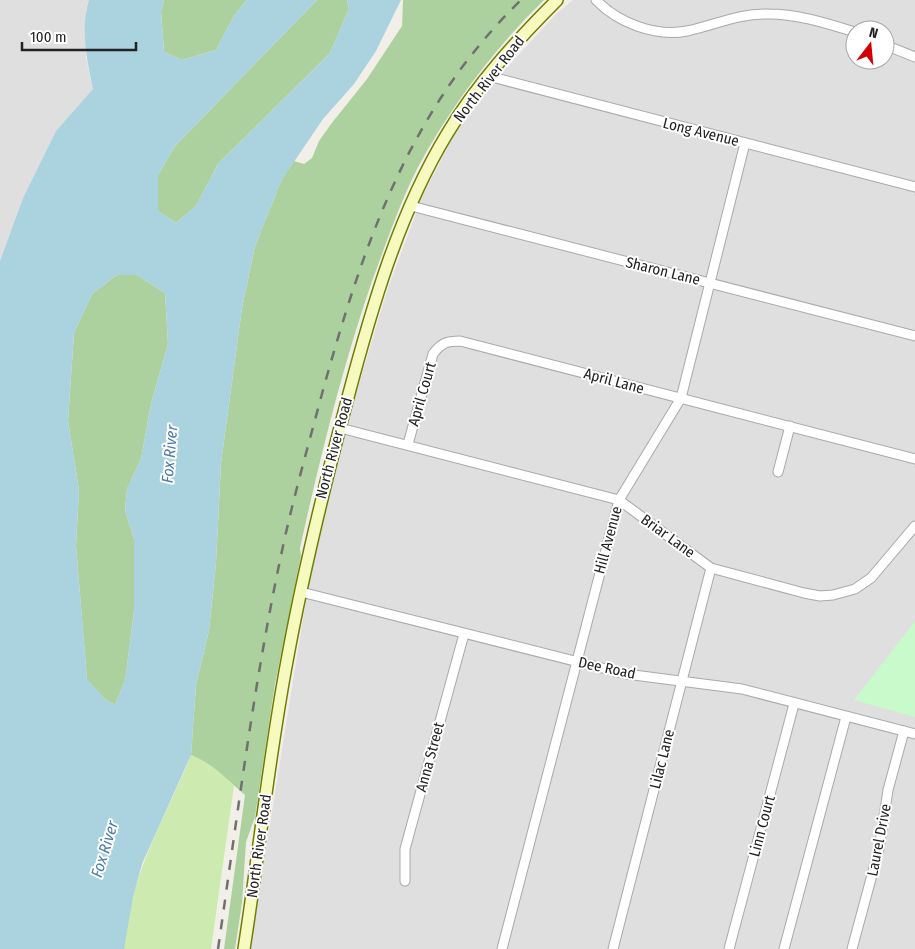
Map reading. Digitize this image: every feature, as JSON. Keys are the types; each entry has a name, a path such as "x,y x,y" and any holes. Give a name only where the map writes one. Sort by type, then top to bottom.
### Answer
{"main road":[{"name":"North River Road","path":"244,949 280,700 301,592 318,511 380,288 411,206 447,134 488,76 557,0"}],"street":[{"path":"596,0 616,18 661,31 685,31 732,17 769,14 796,17 845,29"},
{"path":"895,48 915,57"},
{"name":"Long Avenue","path":"488,76 915,187"},
{"name":"Hill Avenue","path":"502,949 619,500 681,398 745,143"},
{"name":"Sharon Lane","path":"411,206 915,336"},
{"name":"April Lane","path":"439,345 448,341 460,341 915,459"},
{"name":"April Court","path":"408,444 433,354 439,345"},
{"path":"778,472 790,426"},
{"name":"Briar Lane","path":"340,428 619,500 711,568 804,594 833,595 855,589 871,578 915,526"},
{"name":"Lilac Lane","path":"613,949 711,568"},
{"name":"Dee Road","path":"301,592 626,674 742,689 915,734"},
{"name":"Anna Street","path":"405,882 405,849 464,634"},
{"name":"Linn Court","path":"729,949 794,704"},
{"path":"784,949 846,717"},
{"name":"Laurel Drive","path":"852,949 879,849 888,790 904,731"}],"shaded area":[{"path":"0,0 89,0 86,10 86,58 93,89 56,131 23,198 0,261"},
{"path":"573,0 915,0 915,949 250,949 309,581 350,414 387,291 422,197 453,137 509,65 557,13"}],"green space":[{"path":"164,0 247,0 234,16 216,50 182,60 164,52 161,11"},
{"path":"317,0 347,0 349,9 330,53 218,164 196,206 176,223 158,211 158,175 175,146"},
{"path":"403,0 544,0 508,38 474,80 444,123 417,169 404,196 372,281 332,413 300,548 301,556 275,684 255,817 246,842 242,903 235,949 224,949 245,795 213,768 191,755 196,685 209,630 216,563 221,463 242,308 255,246 281,181 294,161 304,164 312,158 319,141 367,79 402,26"},
{"path":"117,275 137,275 165,293 168,344 151,404 141,459 127,489 125,510 134,539 134,611 125,681 115,705 105,699 87,680 76,546 79,490 68,421 74,333 92,294"},
{"path":"915,621 915,717 854,700"},
{"path":"191,755 215,768 234,786 211,949 124,949 127,923 140,873"}],"water":[{"name":"Fox River","path":"89,0 164,0 161,11 164,52 182,60 216,50 234,16 247,0 317,0 175,146 158,175 158,211 176,223 196,206 218,164 330,53 349,9 347,0 401,0 376,51 354,84 323,119 281,181 255,246 242,308 221,463 216,563 209,630 196,685 191,755 142,864 133,897 124,949 0,949 0,261 23,198 56,131 93,89 85,44 86,11","holes":["117,275 137,275 165,293 168,344 151,404 141,459 127,489 125,510 134,539 134,611 125,681 115,705 105,699 87,679 76,546 79,490 68,421 74,333 92,294"]}],"railway":[{"path":"218,949 248,743 274,588 303,463 355,282 395,181 420,133 449,86 482,42 521,0"}]}
